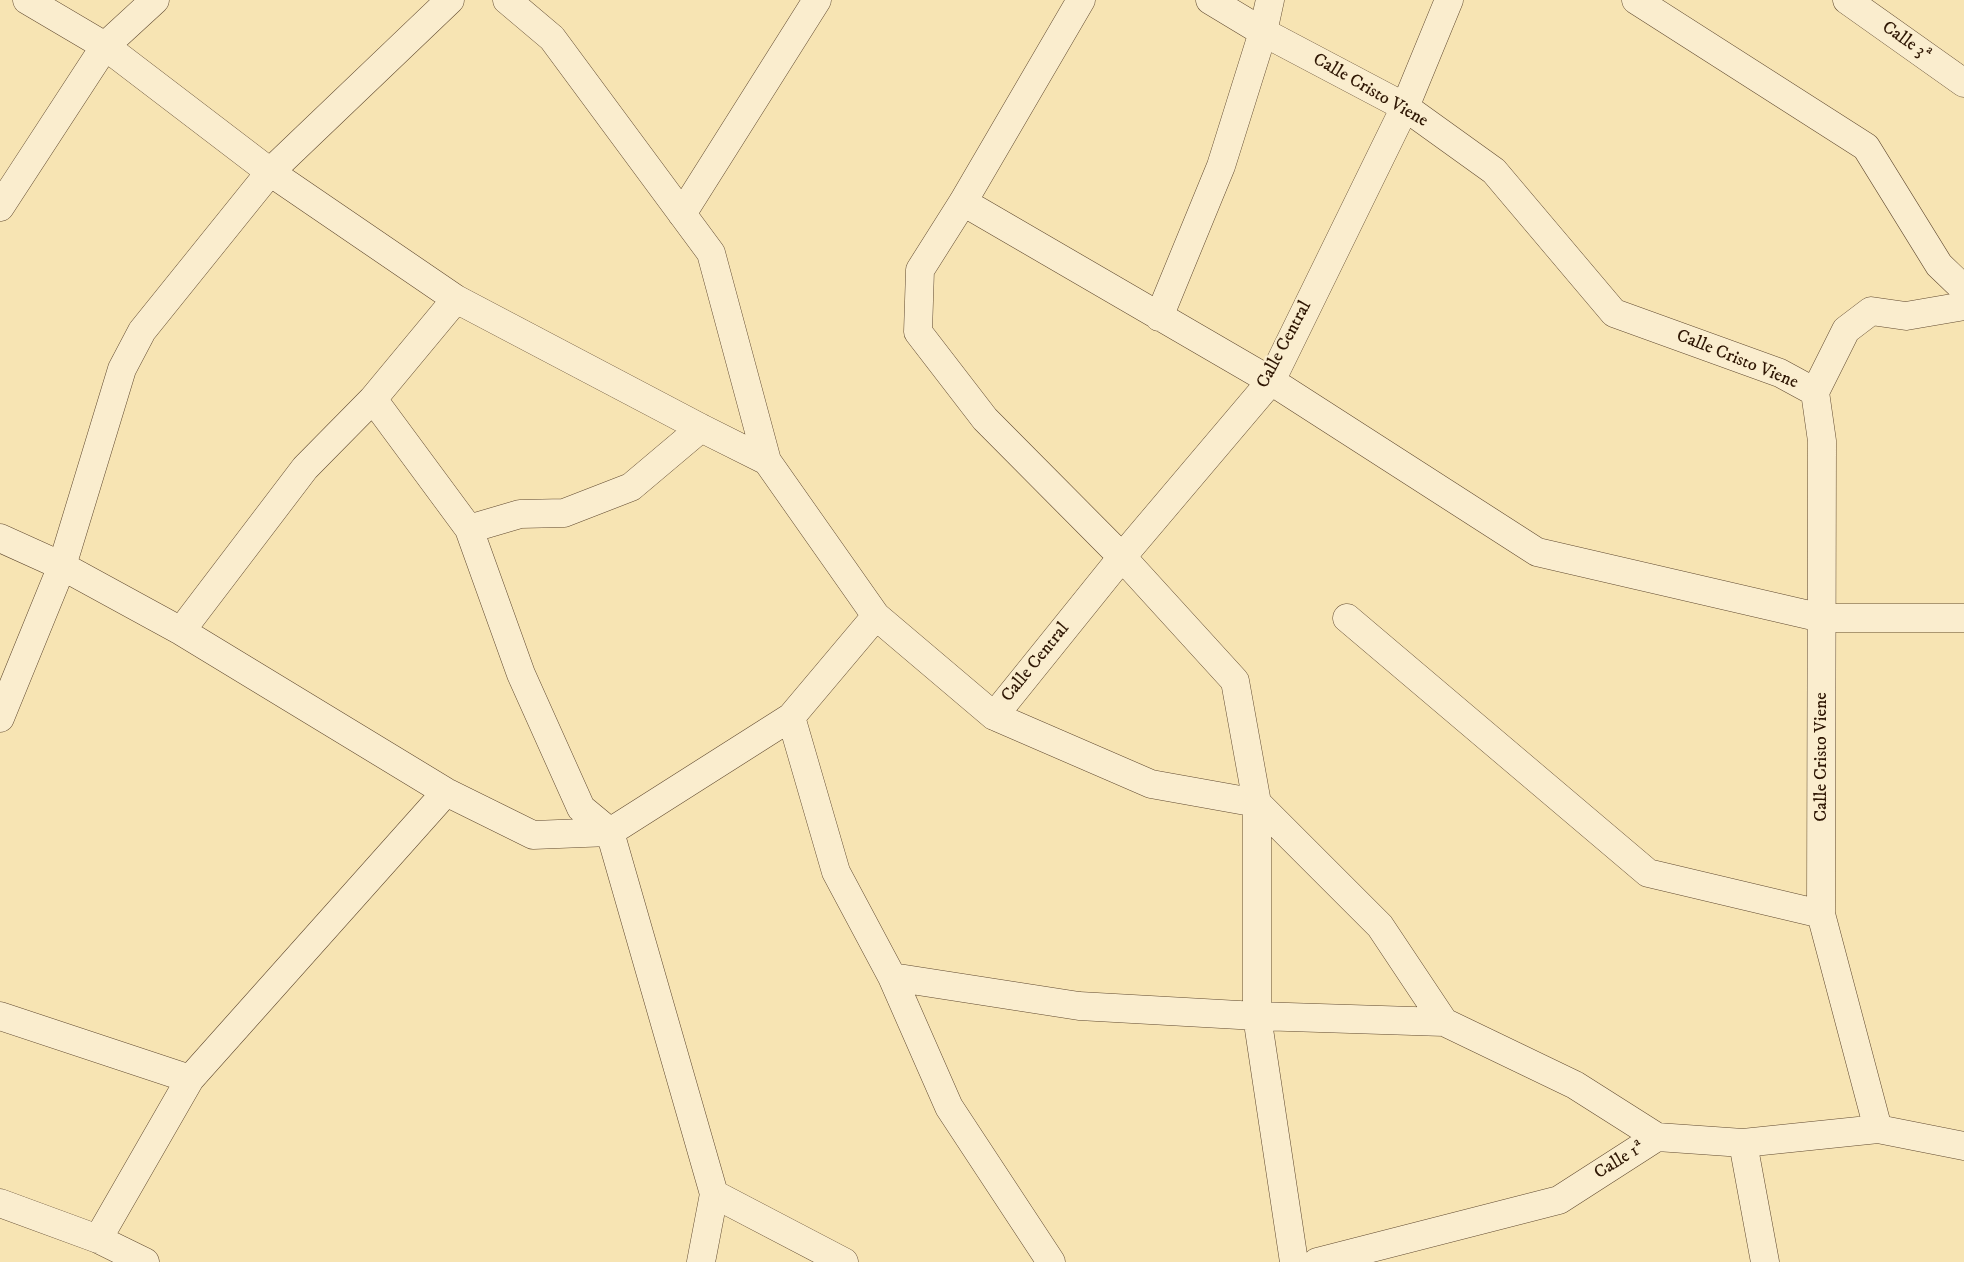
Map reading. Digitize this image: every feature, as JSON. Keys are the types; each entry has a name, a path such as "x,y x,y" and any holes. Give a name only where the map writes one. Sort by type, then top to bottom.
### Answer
{"street":[{"path":"27,0 105,46 270,172 456,299 767,460"},
{"path":"0,207 105,46 155,0"},
{"path":"0,718 62,566 122,369 142,331 270,172 450,0"},
{"path":"507,0 552,38 711,253 767,460 876,616 994,716 1150,784 1257,802 1380,926 1444,1022"},
{"path":"682,214 817,0"},
{"path":"1081,0 963,202 920,270 918,332 985,419 1122,557 1235,681 1257,802 1257,1016 1294,1262"},
{"name":"Calle Cristo Viene","path":"1210,0 1263,32 1404,107 1494,171 1614,313 1780,373 1815,392 1822,441 1821,914 1878,1129"},
{"path":"1159,317 1221,166 1263,32 1270,0"},
{"name":"Calle Central","path":"994,716 1122,557 1271,381 1404,107 1450,0"},
{"path":"1636,0 1866,147 1940,265 1964,289"},
{"name":"Calle 3ª","path":"1847,0 1964,83"},
{"path":"963,202 1271,381 1538,552 1822,618 1964,618"},
{"path":"181,631 305,468 373,399 456,299"},
{"path":"1815,392 1846,330 1871,311 1906,316 1964,306"},
{"path":"373,399 469,529 521,674 581,808 610,832 714,1194 701,1262"},
{"path":"469,529 520,514 564,513 631,487 702,428"},
{"path":"0,538 62,566 181,631 446,792 534,835 610,832 791,717 876,616"},
{"path":"1347,618 1648,872 1821,914"},
{"path":"791,717 836,872 892,977 949,1107 1051,1262"},
{"path":"98,1239 190,1078 446,792"},
{"path":"892,977 1079,1006 1257,1016 1444,1022 1575,1085 1657,1138"},
{"path":"0,1016 190,1078"},
{"name":"Calle 1ª","path":"1317,1262 1559,1200 1657,1138 1743,1143 1878,1129 1964,1146"},
{"path":"1743,1143 1765,1262"},
{"path":"714,1194 844,1262"},
{"path":"0,1203 98,1239 145,1262"}]}
